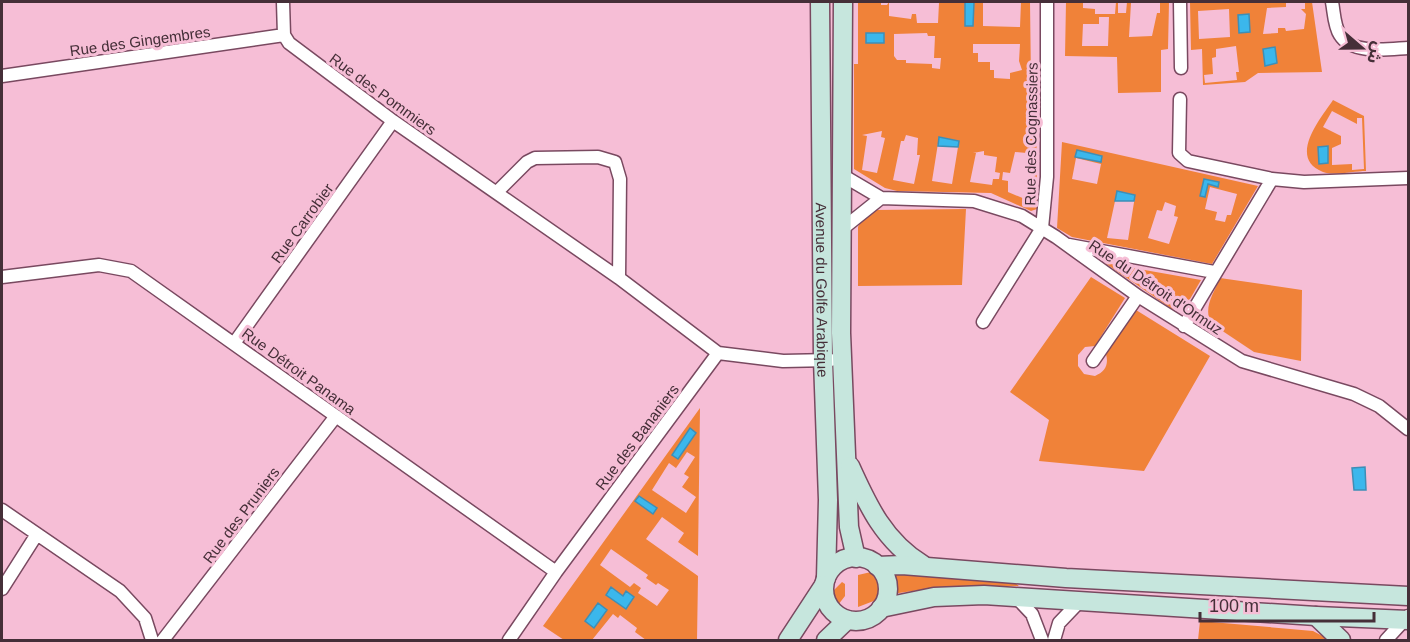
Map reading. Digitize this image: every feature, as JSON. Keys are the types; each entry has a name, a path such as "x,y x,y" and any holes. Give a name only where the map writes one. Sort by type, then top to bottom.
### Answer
{"main road":[{"name":"Avenue du Golfe Arabique","path":"820,2 823,360 828,500 825,581"},
{"name":"Avenue du Golfe Arabique","path":"843,2 842,359 849,527 856,558"},
{"path":"823,172 842,175"},
{"path":"845,456 870,509 885,533 896,546 927,567"},
{"path":"788,640 825,581 841,561 856,558 877,566 927,567 1066,578 1408,596"},
{"path":"877,566 887,586 881,608"},
{"path":"825,581 829,607 847,620 863,620 881,608 942,596 1016,597 1316,616 1407,618"},
{"path":"1316,616 1341,640"},
{"path":"826,640 847,620"}],"street":[{"path":"283,2 284,35"},
{"name":"Rue des Cognassiers","path":"983,322 1042,228 1047,177 1047,2"},
{"path":"1180,2 1181,68"},
{"path":"1332,2 1340,36 1347,42 1370,49 1408,48"},
{"name":"Rue des Gingembres","path":"2,76 284,35"},
{"name":"Rue des Pommiers","path":"284,35 289,43 393,121 619,278 718,353"},
{"path":"1180,99 1179,153 1188,161 1272,179 1304,182 1408,178"},
{"name":"Rue Carrobier","path":"235,342 393,121"},
{"path":"497,192 527,162 535,158 598,157 615,162 621,179 619,278"},
{"name":"Rue du Détroit d'Ormuz","path":"842,175 881,198 982,203 1022,216 1184,326 1253,365 1354,394 1379,406 1408,429"},
{"path":"1184,326 1214,272 1272,179"},
{"path":"841,230 881,198"},
{"path":"1067,245 1214,272"},
{"name":"Rue Détroit Panama","path":"2,277 99,265 115,266 131,271 235,342 556,572"},
{"path":"1093,361 1138,296"},
{"path":"718,353 772,360 842,359"},
{"name":"Rue des Bananiers","path":"509,640 556,572 718,353"},
{"name":"Rue des Pruniers","path":"167,637 336,416"},
{"path":"2,510 120,591 145,618 152,640"},
{"path":"2,590 38,534"},
{"path":"1016,597 1032,614 1042,640"},
{"path":"1054,640 1059,623 1080,601"},
{"path":"1386,640 1407,618"}],"shaded area":[{"path":"858,2 881,2 881,5 887,5 889,2 889,16 911,19 912,14 916,14 917,23 938,23 939,3 936,2 965,2 965,26 973,26 974,2 983,2 983,26 1020,27 1021,2 1030,2 1031,82 1036,83 1037,209 1031,211 991,193 897,191 885,188 854,169 854,64 858,64","holes":["927,33 928,36 935,36 934,58 941,58 940,69 932,68 932,64 906,63 906,60 897,60 894,56 894,34","973,44 1020,44 1019,61 1022,70 1010,73 1010,79 994,78 994,70 990,70 990,62 978,62 978,53 973,53","882,131 881,137 885,138 877,173 862,170 867,136 862,135","906,135 918,138 917,155 920,155 914,184 893,180 901,141 904,141","939,137 959,141 952,184 932,181","984,151 984,155 997,157 995,172 1000,173 999,179 993,179 992,185 970,182 976,153 973,153","1015,152 1027,153 1032,202 1008,192 1008,181 1002,180 1003,172 1010,173"]},
{"path":"1066,2 1083,2 1083,8 1095,9 1095,14 1115,14 1116,2 1118,2 1118,13 1126,13 1127,2 1138,2 1131,3 1129,37 1152,36 1157,13 1160,13 1160,2 1169,2 1168,49 1161,50 1161,92 1118,93 1117,57 1065,56","holes":["1099,17 1109,17 1108,46 1082,46 1083,24 1099,24"]},
{"path":"1190,2 1286,2 1286,7 1267,8 1263,34 1278,33 1278,28 1285,28 1286,31 1304,29 1306,14 1301,9 1305,9 1305,2 1312,2 1322,72 1258,73 1245,82 1203,85 1202,49 1191,50","holes":["1229,9 1230,37 1199,39 1198,11","1236,46 1239,72 1236,72 1237,80 1205,83 1204,75 1213,74 1212,58 1216,57 1216,49"]},
{"path":"1333,100 1364,116 1366,171 1323,172 1313,166 1308,157 1307,148 1310,138","holes":["1332,111 1357,124 1357,118 1362,118 1364,169 1352,170 1352,164 1332,165 1332,148 1341,144 1341,136 1323,127"]},
{"path":"1062,142 1258,186 1212,264 1072,237 1057,228","holes":["1076,158 1101,164 1097,184 1072,179","1210,187 1237,194 1231,215 1227,215 1225,222 1215,220 1217,212 1205,209","1117,192 1135,196 1128,240 1107,238","1165,202 1176,206 1174,216 1178,217 1169,244 1148,238 1157,210 1162,211"]},
{"path":"966,209 962,285 858,286 858,227 862,219 875,210"},
{"path":"1105,263 1201,280 1190,299 1172,309"},
{"path":"1091,277 1125,298 1095,346 1085,347 1078,355 1078,366 1084,374 1095,376 1104,370 1107,362 1106,354 1136,310 1210,356 1144,471 1039,461 1049,420 1010,392"},
{"path":"1220,278 1302,290 1301,361 1254,352 1212,324 1208,313 1209,307"},
{"path":"700,408 698,556 678,542 684,533 662,517 646,539 698,576 697,640 646,640 635,632 637,628 620,615 618,618 613,614 592,640 564,640 543,626","holes":["690,429 696,433 678,459 672,455","687,452 695,457 684,474 689,477 682,487 696,497 686,513 652,490 669,463 676,468","611,549 648,575 646,578 669,590 657,606 638,593 641,588 634,583 630,587 600,565"]},
{"path":"871,572 1015,583 1019,586 926,589 892,594 858,607 858,575"},
{"path":"842,582 845,584 845,596 838,605 832,602 832,592"},
{"path":"1200,621 1313,631 1330,640 1198,640"}],"water":[{"path":"965,2 974,2 973,26 965,26"},
{"path":"1249,14 1250,32 1239,33 1238,15"},
{"path":"866,33 884,33 884,43 866,43"},
{"path":"1275,47 1277,63 1265,66 1263,49"},
{"path":"939,137 959,141 958,147 938,146"},
{"path":"1328,146 1328,163 1319,164 1318,147"},
{"path":"1077,150 1102,156 1101,162 1075,157"},
{"path":"1204,179 1219,182 1218,187 1208,184 1205,197 1200,196"},
{"path":"1117,191 1135,195 1134,201 1115,201"},
{"path":"690,428 696,433 678,459 672,455"},
{"path":"1365,467 1366,490 1354,490 1352,468"},
{"path":"639,496 657,508 653,514 635,501"},
{"path":"611,587 623,596 626,591 634,597 626,609 606,595"},
{"path":"598,603 607,610 594,628 585,621"}]}
